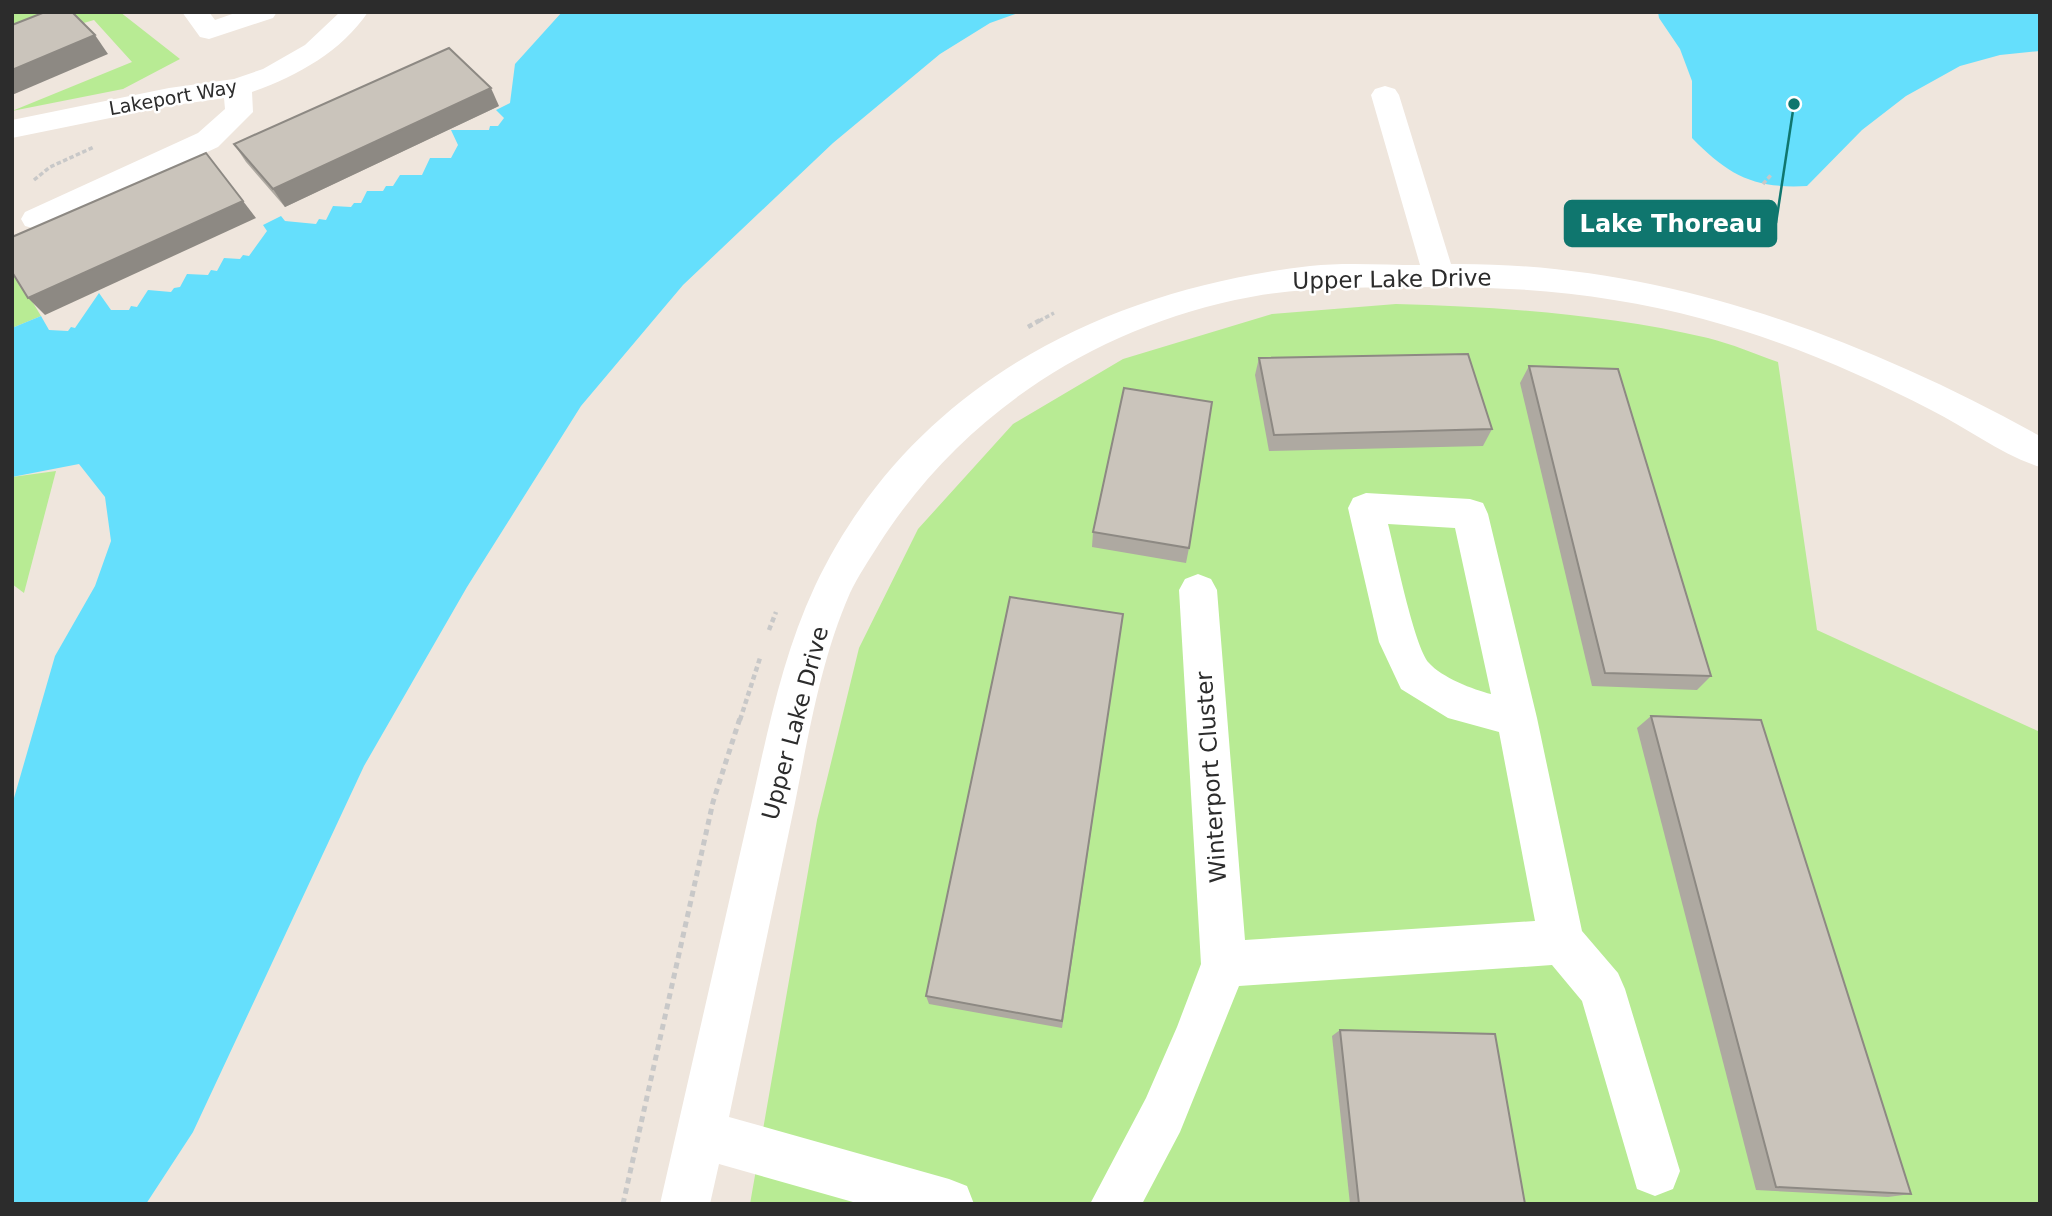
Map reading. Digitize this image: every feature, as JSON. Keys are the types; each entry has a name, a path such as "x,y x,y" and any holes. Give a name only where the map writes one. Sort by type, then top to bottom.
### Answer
{"street":[{"path":"195,12 209,32 264,12"},
{"name":"Lakeport Way","path":"12,129 169,97 238,87 273,75 315,51 355,12"},
{"path":"36,219 208,140 239,112 238,87"},
{"path":"1385,95 1439,276"},
{"name":"Upper Lake Drive","path":"685,1204 794,709 814,636 842,571 881,506 924,454 974,409 1037,364 1118,323 1180,301 1243,286 1314,277 1520,276 1601,286 1678,301 1759,324 1839,352 1919,387 2040,453"},
{"path":"1517,718 1462,705 1415,676 1399,642 1366,508 1470,514 1517,718 1562,942 1602,989 1655,1171"},
{"name":"Winterport Cluster","path":"1115,1204 1163,1115 1198,1035 1224,964 1198,590"},
{"path":"1224,964 1562,942"},
{"path":"701,1134 949,1204"}],"path":[{"path":"1763,184 1771,175"},
{"path":"1018,335 1038,320 1065,309"},
{"path":"768,632 779,607"},
{"path":"623,1204 713,802 764,645"}],"green space":[{"path":"12,12 120,12 180,59 123,89 12,111 132,62 94,20 12,44"},
{"path":"12,268 41,316 12,328"},
{"path":"1396,304 1475,307 1592,317 1708,338 1778,362 1817,630 2040,732 2040,1204 750,1204 817,820 859,648 918,529 1013,424 1123,359 1272,314"},
{"path":"56,471 24,593 12,584 12,477"}],"water":[{"path":"562,12 1021,12 990,23 940,54 833,143 683,285 581,406 467,587 364,766 193,1132 146,1204 12,1204 12,805 55,656 95,586 111,541 105,497 79,464 12,477 12,328 41,316 49,330 68,331 71,327 75,328 99,293 111,310 129,310 131,306 137,307 148,290 171,292 180,287 187,274 208,275 211,270 217,271 224,258 240,259 243,255 249,256 267,231 263,225 281,216 285,221 316,224 319,219 326,220 333,206 351,207 354,203 361,203 367,191 383,191 386,186 393,186 400,175 422,175 430,158 451,158 458,145 451,130 489,130 490,126 498,126 504,118 496,110 510,103 515,64"},
{"path":"1658,12 2040,12 2040,51 2000,55 1960,66 1906,96 1862,130 1807,186 1772,185 1743,177 1730,170 1692,138 1692,81 1680,49 1659,18"}],"building":[{"path":"45,12 72,12 95,35 12,70 12,25"},
{"path":"449,48 491,88 273,189 234,144"},
{"path":"206,153 243,201 28,298 12,272 12,237"},
{"path":"1468,354 1492,429 1274,435 1259,358"},
{"path":"1529,366 1618,369 1711,676 1605,673"},
{"path":"1124,388 1212,402 1189,548 1093,532"},
{"path":"1010,597 1123,614 1062,1021 926,996"},
{"path":"1651,716 1761,720 1911,1194 1776,1187"},
{"path":"1340,1030 1495,1034 1525,1204 1359,1204"}],"place":[{"name":"Lake Thoreau","path":"1794,104"}]}
